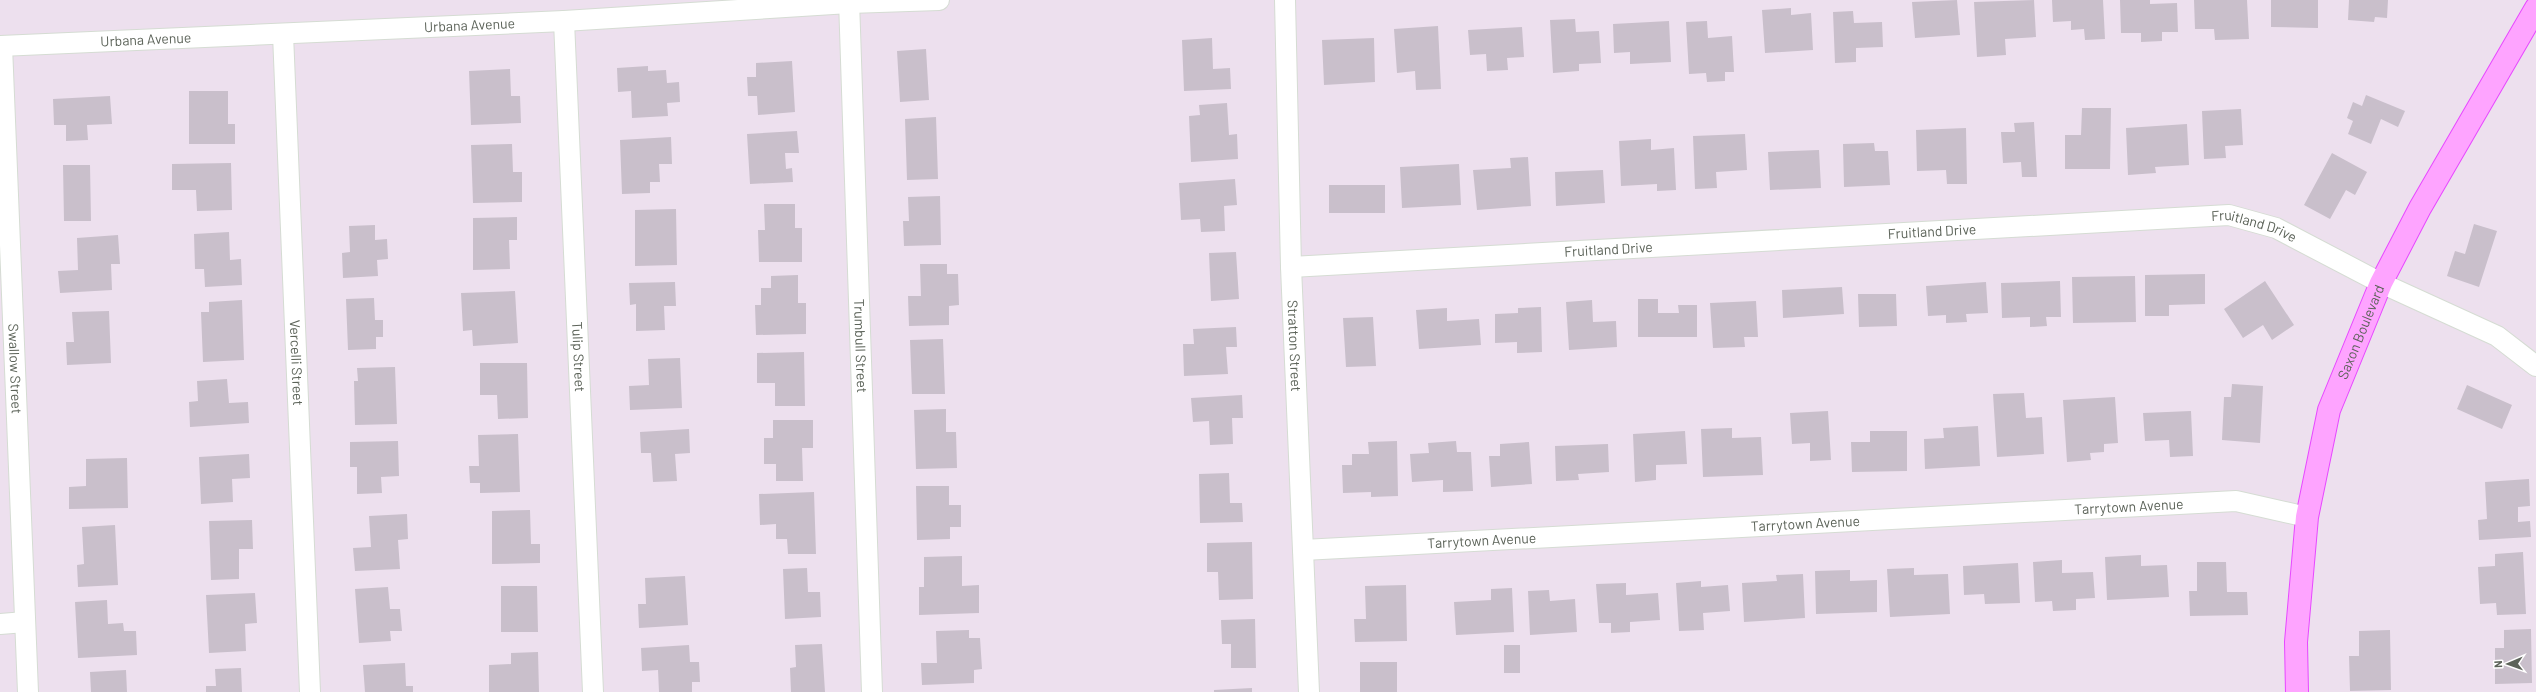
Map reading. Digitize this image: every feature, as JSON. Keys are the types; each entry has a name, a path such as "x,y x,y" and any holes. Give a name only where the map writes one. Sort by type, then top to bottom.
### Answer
{"main road":[{"name":"Saxon Boulevard","path":"2297,692 2296,642 2307,517 2329,410 2381,283 2420,208 2536,8"}],"street":[{"name":"Urbana Avenue","path":"1,46 564,21 849,2 938,0"},
{"name":"Stratton Street","path":"1285,0 1291,267 1309,692"},
{"name":"Trumbull Street","path":"849,2 872,692"},
{"name":"Tulip Street","path":"564,21 593,692"},
{"name":"Vercelli Street","path":"283,34 310,692"},
{"name":"Swallow Street","path":"1,46 7,334 28,692"},
{"name":"Fruitland Drive","path":"1291,267 2229,215 2276,228 2381,283 2497,336 2536,366"},
{"name":"Tarrytown Avenue","path":"1303,550 2236,501 2307,517"},
{"path":"0,624 25,622"}],"building":[{"path":"1957,0 1960,35 1915,38 1912,2"},
{"path":"2034,0 2036,37 2005,39 2006,55 1977,57 1974,2"},
{"path":"2052,0 2103,0 2105,39 2085,40 2084,29 2071,30 2071,21 2053,22"},
{"path":"2120,0 2150,0 2150,4 2177,3 2178,32 2162,32 2162,41 2141,42 2141,33 2121,33"},
{"path":"2194,0 2247,0 2249,39 2215,40 2214,29 2195,29"},
{"path":"2271,0 2318,0 2318,28 2271,27"},
{"path":"2349,0 2388,0 2387,18 2375,17 2374,22 2348,20"},
{"path":"1791,8 1791,15 1811,13 1813,50 1765,53 1762,10"},
{"path":"1853,11 1854,23 1882,22 1883,47 1856,48 1856,62 1835,63 1833,12"},
{"path":"1575,19 1576,32 1599,31 1601,63 1579,64 1579,71 1553,73 1550,20"},
{"path":"1669,21 1671,62 1630,64 1630,52 1614,53 1613,24"},
{"path":"1707,21 1708,38 1732,36 1734,72 1725,72 1725,81 1707,82 1706,73 1689,74 1686,22"},
{"path":"1438,26 1441,89 1416,90 1415,71 1397,73 1394,29"},
{"path":"1522,27 1524,57 1507,58 1508,70 1487,71 1486,54 1470,55 1468,30"},
{"path":"1212,38 1213,69 1230,68 1231,89 1184,91 1182,40"},
{"path":"1374,38 1375,82 1324,85 1322,40"},
{"path":"926,49 929,100 900,102 897,51"},
{"path":"792,61 795,112 758,115 757,96 748,96 747,77 756,77 756,63"},
{"path":"648,66 648,71 666,70 667,83 679,82 680,102 667,103 668,116 632,118 631,91 618,92 617,68"},
{"path":"510,69 511,96 520,96 521,123 471,125 469,71"},
{"path":"189,91 228,91 228,124 235,124 235,144 189,144"},
{"path":"2366,95 2405,111 2398,127 2381,119 2371,144 2348,134 2353,121 2347,118 2353,102 2362,106"},
{"path":"110,96 112,124 87,125 88,140 66,141 66,125 54,125 53,99"},
{"path":"1227,103 1229,135 1237,134 1238,159 1191,162 1189,116 1200,115 1199,105"},
{"path":"2082,108 2111,108 2110,169 2065,169 2065,135 2081,135"},
{"path":"2241,109 2243,145 2225,146 2226,158 2204,159 2202,111"},
{"path":"936,117 938,179 907,180 905,119"},
{"path":"2034,122 2037,177 2022,177 2021,162 2003,163 2001,132 2015,132 2014,123"},
{"path":"2187,124 2189,165 2155,167 2156,173 2128,175 2126,128"},
{"path":"1966,128 1967,184 1947,184 1946,170 1917,171 1916,130"},
{"path":"797,131 799,153 785,153 786,169 792,168 793,182 750,184 747,134"},
{"path":"1745,134 1747,170 1716,172 1717,188 1695,189 1693,136"},
{"path":"671,137 672,164 659,164 660,182 650,182 650,193 622,194 620,140"},
{"path":"1651,139 1651,150 1674,148 1676,190 1657,191 1657,184 1621,186 1619,141"},
{"path":"1874,143 1875,151 1888,151 1890,185 1844,187 1843,144"},
{"path":"512,144 513,172 522,172 522,202 473,203 471,145"},
{"path":"1819,150 1821,188 1770,190 1768,152"},
{"path":"2332,153 2367,172 2355,195 2346,190 2330,219 2304,205"},
{"path":"1528,157 1531,206 1477,210 1473,170 1511,168 1510,158"},
{"path":"231,163 232,210 197,211 196,190 172,190 172,164"},
{"path":"1459,164 1461,205 1402,208 1400,167"},
{"path":"63,165 90,165 91,221 64,221"},
{"path":"1603,170 1605,203 1556,206 1555,172"},
{"path":"1235,179 1237,205 1224,206 1225,231 1201,232 1200,219 1181,220 1179,183"},
{"path":"1329,185 1385,185 1385,213 1329,213"},
{"path":"940,196 941,245 904,246 903,221 909,221 908,197"},
{"path":"764,204 795,204 795,228 802,228 802,262 759,262 758,230 765,230"},
{"path":"676,209 677,265 635,266 635,210"},
{"path":"517,217 517,240 509,240 510,269 473,270 473,218"},
{"path":"2474,224 2497,231 2479,287 2447,276 2455,251 2465,254"},
{"path":"375,225 375,240 387,239 388,259 377,260 378,276 343,278 342,253 350,252 349,226"},
{"path":"229,232 230,260 241,259 242,285 205,287 204,269 195,269 194,234"},
{"path":"118,235 120,264 111,264 112,290 60,293 58,271 78,270 77,238"},
{"path":"1236,252 1239,299 1211,301 1209,253"},
{"path":"920,264 947,264 947,274 958,274 959,305 949,306 949,325 909,326 908,296 921,296"},
{"path":"2205,274 2205,304 2169,305 2169,316 2145,316 2145,275"},
{"path":"798,275 798,303 806,303 806,334 756,335 755,305 761,305 761,288 771,288 771,276"},
{"path":"2135,276 2136,322 2073,323 2072,277"},
{"path":"2060,281 2061,317 2046,317 2047,326 2030,327 2030,317 2002,318 2001,283"},
{"path":"2265,281 2294,325 2272,340 2263,325 2243,338 2224,309"},
{"path":"675,282 676,306 664,306 665,330 636,331 636,304 630,305 629,283"},
{"path":"1986,282 1988,313 1966,314 1967,322 1946,323 1946,315 1928,316 1926,286"},
{"path":"1842,287 1844,314 1783,318 1782,290"},
{"path":"515,291 518,343 473,346 472,330 463,331 461,293"},
{"path":"1858,294 1896,294 1897,326 1859,327"},
{"path":"374,298 375,320 383,320 383,337 376,337 376,349 348,350 346,299"},
{"path":"1638,299 1658,299 1658,313 1679,313 1678,305 1697,305 1697,337 1638,337"},
{"path":"242,300 244,360 203,362 201,312 209,312 209,302"},
{"path":"1592,300 1593,322 1616,321 1617,347 1569,350 1566,302"},
{"path":"1756,301 1758,337 1744,337 1745,347 1713,348 1710,303"},
{"path":"1541,307 1542,352 1517,353 1517,342 1495,343 1495,314 1518,313 1518,308"},
{"path":"1447,308 1447,321 1479,319 1481,345 1419,349 1416,310"},
{"path":"109,311 111,363 67,365 66,342 74,342 72,312"},
{"path":"1373,317 1376,366 1346,367 1343,318"},
{"path":"1236,327 1237,347 1226,347 1228,374 1184,376 1183,344 1194,344 1193,329"},
{"path":"943,339 945,394 912,394 910,340"},
{"path":"804,352 805,406 775,406 775,383 757,383 757,353"},
{"path":"680,358 682,408 630,410 629,386 649,385 648,359"},
{"path":"480,363 527,363 528,418 498,419 497,395 480,395"},
{"path":"395,367 397,424 355,425 354,381 358,381 357,368"},
{"path":"227,379 229,403 248,402 249,423 190,427 189,402 198,401 197,381"},
{"path":"2232,384 2263,386 2260,443 2222,440 2224,397 2231,397"},
{"path":"2467,385 2512,405 2502,429 2457,409"},
{"path":"2024,393 2026,418 2042,417 2044,454 1997,457 1993,394"},
{"path":"1242,395 1243,418 1232,418 1233,444 1210,445 1209,421 1193,422 1191,398"},
{"path":"2115,397 2118,443 2104,444 2104,452 2090,453 2091,460 2067,462 2063,400"},
{"path":"946,409 946,432 956,432 957,468 916,469 914,410"},
{"path":"1828,411 1831,460 1810,461 1810,443 1792,444 1790,413"},
{"path":"2191,411 2193,456 2170,457 2169,440 2145,441 2143,413"},
{"path":"773,420 813,420 813,448 802,448 803,481 776,481 776,464 764,464 764,438 773,438"},
{"path":"1978,426 1980,466 1925,469 1924,439 1944,438 1943,428"},
{"path":"1732,428 1732,438 1761,437 1763,475 1703,477 1701,429"},
{"path":"689,429 690,453 675,454 677,481 653,482 651,453 641,453 640,432"},
{"path":"1685,431 1687,464 1656,465 1656,480 1635,482 1633,434"},
{"path":"1870,431 1907,431 1907,471 1852,472 1851,442 1870,442"},
{"path":"518,434 520,492 480,493 480,483 470,483 469,466 479,466 478,435"},
{"path":"398,441 399,476 381,477 382,493 357,494 357,467 350,467 350,442"},
{"path":"1397,441 1398,496 1371,497 1371,492 1343,493 1342,465 1352,465 1352,454 1369,454 1368,442"},
{"path":"1456,441 1457,452 1471,452 1473,491 1443,492 1443,480 1412,482 1410,454 1429,453 1428,443"},
{"path":"1529,442 1532,484 1491,487 1489,456 1500,456 1500,444"},
{"path":"1608,444 1609,472 1578,474 1579,480 1556,481 1555,446"},
{"path":"249,454 250,478 232,479 233,502 201,504 199,457"},
{"path":"127,458 128,508 69,509 69,487 86,486 86,459"},
{"path":"1229,473 1230,503 1242,503 1243,522 1200,523 1199,474"},
{"path":"2529,479 2530,506 2518,507 2518,522 2530,521 2531,537 2479,540 2478,520 2487,519 2485,482"},
{"path":"916,486 949,486 949,505 961,505 961,527 950,527 950,539 917,540"},
{"path":"814,492 816,554 788,554 787,539 776,539 776,524 760,525 759,494"},
{"path":"530,510 531,544 540,544 540,563 492,564 492,511"},
{"path":"407,514 408,539 398,540 400,569 355,571 353,548 371,547 369,516"},
{"path":"252,520 253,549 239,549 239,579 211,580 209,521"},
{"path":"115,525 118,585 78,587 77,565 84,564 82,527"},
{"path":"1252,542 1253,599 1219,600 1218,572 1207,572 1207,543"},
{"path":"2523,552 2526,614 2497,615 2496,603 2480,604 2478,567 2495,566 2495,554"},
{"path":"2141,555 2141,566 2167,565 2169,597 2107,600 2105,557"},
{"path":"962,556 962,586 979,585 979,613 919,615 919,587 924,587 924,557"},
{"path":"2062,560 2062,573 2093,572 2095,598 2076,599 2076,610 2053,611 2052,601 2035,602 2033,562"},
{"path":"2197,562 2226,562 2227,592 2247,592 2248,615 2190,616 2189,591 2197,591"},
{"path":"2018,563 2020,603 1985,604 1984,594 1964,595 1963,566"},
{"path":"807,568 808,592 820,592 821,617 785,619 783,569"},
{"path":"1914,568 1914,575 1948,574 1950,614 1890,617 1887,569"},
{"path":"1850,570 1850,581 1877,580 1877,612 1816,614 1815,571"},
{"path":"1803,574 1805,618 1744,622 1742,583 1777,581 1776,575"},
{"path":"685,576 688,625 639,628 638,604 646,604 645,578"},
{"path":"1701,581 1701,587 1728,585 1730,611 1703,613 1704,630 1679,631 1676,583"},
{"path":"1626,583 1626,595 1658,593 1660,620 1630,622 1630,632 1611,633 1611,623 1599,623 1596,584"},
{"path":"1406,585 1407,641 1355,642 1354,619 1366,619 1365,586"},
{"path":"501,586 537,586 538,632 501,632"},
{"path":"388,587 390,609 400,609 402,631 390,631 391,641 359,643 355,589"},
{"path":"1512,588 1514,632 1456,635 1454,602 1491,600 1491,589"},
{"path":"1549,590 1550,601 1575,599 1577,632 1530,635 1528,591"},
{"path":"255,593 257,623 245,624 246,651 209,653 206,595"},
{"path":"107,600 108,624 123,623 124,631 136,631 137,655 78,658 75,602"},
{"path":"1255,619 1256,668 1231,668 1231,644 1222,644 1221,620"},
{"path":"2531,629 2532,683 2495,684 2495,648 2504,648 2504,630"},
{"path":"969,630 969,638 980,638 982,669 974,670 974,683 922,685 921,663 937,663 936,631"},
{"path":"2390,630 2391,690 2350,691 2349,656 2359,656 2359,631"},
{"path":"822,644 825,692 791,692 790,668 796,667 795,645"},
{"path":"689,645 690,662 699,662 700,682 692,682 692,692 659,692 658,670 642,671 641,648"},
{"path":"1504,645 1520,645 1520,673 1504,673"},
{"path":"538,652 539,692 489,692 489,665 511,664 511,653"},
{"path":"1360,662 1397,662 1397,692 1360,692"},
{"path":"405,663 406,686 413,686 413,692 365,692 363,665"},
{"path":"241,668 242,692 206,692 206,686 216,686 215,669"},
{"path":"126,670 127,692 91,692 90,672"},
{"path":"1252,688 1252,692 1214,692 1214,690"}]}
